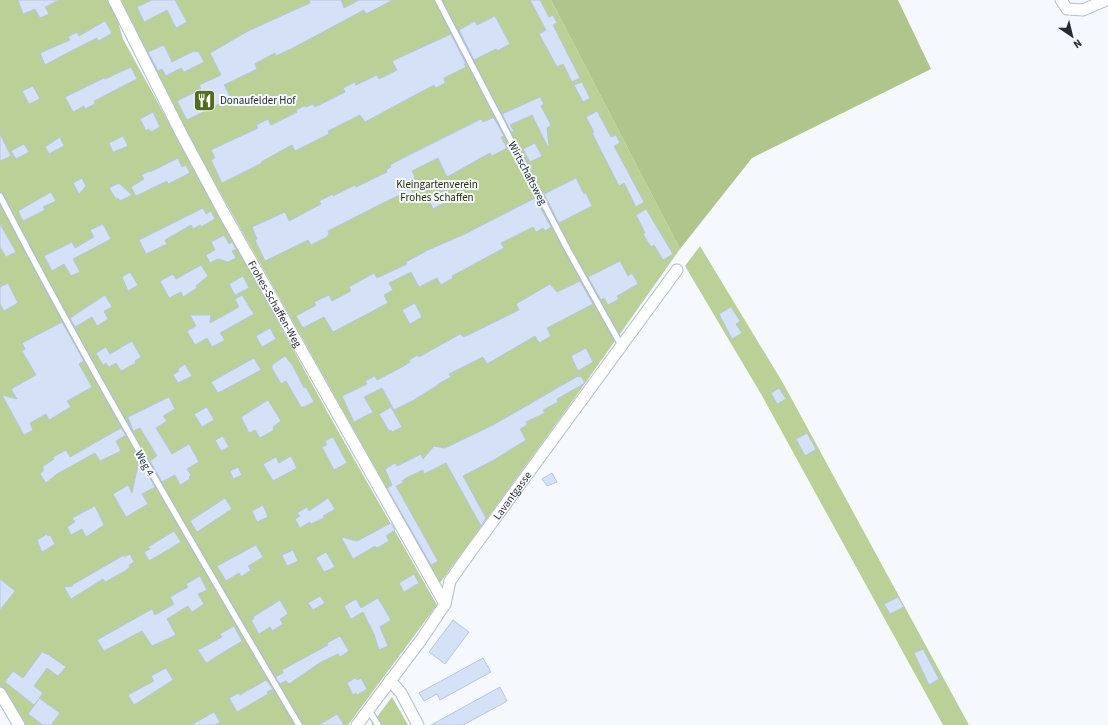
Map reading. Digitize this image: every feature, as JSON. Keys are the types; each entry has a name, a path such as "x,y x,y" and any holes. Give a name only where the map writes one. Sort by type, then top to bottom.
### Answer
{"street":[{"name":"Frohes-Schaffen-Weg","path":"114,0 177,126 225,216 445,604"},
{"path":"1064,4 1083,10 1106,0"},
{"name":"Lavantgasse","path":"357,725 445,604 450,581 676,270"},
{"path":"390,680 401,693 418,725"},
{"path":"0,693 19,725"}],"lane":[{"name":"Wirtschaftsweg","path":"438,0 568,250 621,345"},
{"name":"Weg 4","path":"0,196 37,269 150,472 299,725"},
{"path":"368,708 378,725"}],"green space":[{"path":"0,0 108,0 117,18 123,39 329,415 437,605 348,725 23,725 0,686"},
{"name":"Kleingartenverein Frohes Schaffen","path":"121,0 551,0 680,249 569,406 440,583 190,139"},
{"path":"551,0 898,0 931,69 752,158 680,249"},
{"path":"700,246 783,383 969,725 943,725 761,394 685,266"},
{"path":"392,697 408,725 371,725"}],"building":[{"path":"18,0 59,0 45,7 49,14 40,18 35,9 23,14"},
{"path":"152,0 175,0 187,22 176,28 167,10 144,22 137,7"},
{"path":"309,0 341,0 344,8 359,0 393,0 366,14 364,10 293,48 276,56 275,53 258,62 255,64 257,69 224,85 231,98 187,120 177,101 201,89 199,85 221,75 210,53 248,31 310,3"},
{"path":"530,0 540,0 549,17 553,15 557,23 553,25 580,78 572,82 563,64 557,67 539,34 546,30"},
{"path":"495,16 510,44 474,60 459,30 475,21 477,25"},
{"path":"105,21 112,33 99,41 97,38 45,65 40,53 70,40 68,37 77,32 79,36"},
{"path":"451,34 466,64 464,64 466,67 444,78 445,83 436,88 434,85 365,122 360,115 328,131 329,134 295,151 292,145 261,162 262,163 222,183 211,160 215,158 211,150 258,128 256,125 268,119 271,125 297,112 296,110 304,106 306,107 313,104 315,107 345,92 343,88 355,82 356,85 377,75 379,79 397,70 392,61"},
{"path":"164,45 172,62 194,51 199,52 204,62 184,72 181,68 166,76 162,69 158,71 148,52"},
{"path":"131,67 137,79 94,101 95,104 85,109 84,106 73,112 65,97"},
{"path":"582,82 590,98 583,102 574,85"},
{"path":"33,86 40,99 29,104 22,91"},
{"path":"540,97 544,104 541,106 551,125 547,128 548,147 532,115 510,125 514,131 511,132 502,114"},
{"path":"597,111 611,137 616,135 620,143 614,146 644,202 636,207 624,183 619,186 592,133 594,132 586,117"},
{"path":"153,112 160,127 151,132 149,129 146,131 140,119"},
{"path":"494,118 504,136 501,137 507,148 492,156 490,153 447,177 438,158 412,171 415,177 407,181 413,193 403,198 402,194 328,231 329,234 327,237 311,245 308,240 265,261 255,240 257,239 252,227 285,212 289,221 321,204 319,201 333,194 333,196 355,185 356,187 387,172 386,170 391,167 390,165 395,162 481,119 483,122"},
{"path":"0,134 11,156 0,161"},
{"path":"123,136 128,146 113,152 109,143"},
{"path":"60,137 64,146 49,154 45,147"},
{"path":"535,143 542,156 530,162 523,149"},
{"path":"24,144 29,152 16,159 11,151"},
{"path":"178,158 182,167 186,165 190,173 168,184 167,181 136,196 131,187 144,179 141,175"},
{"path":"82,178 86,186 79,194 73,183"},
{"path":"576,178 584,194 586,193 592,206 559,223 544,194"},
{"path":"119,183 132,195 120,201 118,198 116,199 109,188"},
{"path":"443,191 448,201 433,209 428,198"},
{"path":"51,192 56,201 43,207 45,210 23,221 18,211"},
{"path":"535,198 551,227 545,231 543,228 536,232 533,227 501,243 504,248 452,276 453,278 441,285 437,278 419,287 411,272 389,283 393,290 384,295 388,303 333,332 324,317 303,328 296,316 316,305 314,302 329,295 332,301 351,291 349,287 374,273 377,278 407,264 406,262 428,250 465,234"},
{"path":"203,208 206,214 211,211 215,219 201,227 200,225 193,229 191,225 165,240 167,244 146,254 139,240"},
{"path":"646,209 673,254 663,260 654,245 651,247 643,234 645,233 636,215"},
{"path":"0,224 16,252 6,257 0,247"},
{"path":"103,224 111,239 73,259 80,272 71,276 64,264 52,271 44,256 72,242 75,248 94,237 90,230"},
{"path":"224,235 229,244 232,242 236,249 232,251 236,258 228,262 218,259 210,263 206,255 215,250 211,242"},
{"path":"620,261 628,276 632,273 638,284 617,296 619,299 608,305 604,298 601,300 588,277"},
{"path":"201,265 208,276 196,286 197,288 183,297 181,292 169,298 160,281 173,274 176,279"},
{"path":"130,272 138,285 128,291 122,277"},
{"path":"243,276 249,288 235,295 229,284"},
{"path":"580,281 593,304 547,328 551,336 539,343 535,336 487,364 483,357 449,374 451,377 414,400 394,410 382,388 364,397 373,412 354,422 342,396 367,384 365,381 375,376 377,380 402,367 410,362 409,360 418,355 419,357 460,334 464,337 519,310 516,304 550,284 557,292"},
{"path":"8,283 18,303 4,311 0,304 0,287"},
{"path":"105,295 112,307 104,311 108,319 97,326 92,317 75,327 70,318"},
{"path":"242,295 254,314 220,333 225,340 212,347 207,338 195,345 187,331 196,326 190,315 211,315 210,323 239,307 235,299"},
{"path":"415,303 422,317 410,324 402,310"},
{"path":"731,307 740,321 736,324 742,333 732,339 719,314"},
{"path":"62,322 84,361 79,364 92,387 67,401 71,407 49,420 46,414 30,423 33,430 24,435 2,395 17,399 11,389 36,375 22,351 25,349 22,343"},
{"path":"270,328 276,339 262,347 256,336"},
{"path":"132,341 141,357 135,361 136,363 121,371 116,363 109,367 106,363 103,365 96,353 106,347 110,354"},
{"path":"586,348 593,362 578,371 571,356"},
{"path":"285,356 293,366 304,388 306,387 314,402 304,407 301,407 286,381 281,384 272,368 272,365"},
{"path":"254,358 261,370 218,393 211,382"},
{"path":"185,364 192,376 178,383 173,375"},
{"path":"578,376 581,376 585,383 557,399 558,402 543,410 545,413 526,422 527,425 520,429 526,440 494,460 463,476 486,518 481,526 446,463 424,474 423,470 406,478 402,481 403,483 396,486 438,561 431,565 387,488 392,485 385,469 395,463 397,466 421,454 423,459 434,446 445,448 493,425"},
{"path":"779,388 786,399 777,404 771,393"},
{"path":"169,397 175,409 163,416 167,421 156,428 172,454 189,444 199,462 187,469 191,475 189,477 190,479 180,485 175,475 162,482 150,461 157,456 140,428 133,431 128,417"},
{"path":"268,400 281,421 273,427 274,430 260,438 255,430 249,433 241,417"},
{"path":"207,407 214,420 202,427 194,414"},
{"path":"391,407 402,427 392,432 391,430 389,431 379,414"},
{"path":"121,428 126,435 116,441 121,451 100,461 95,453 57,474 46,483 40,474 44,469 42,467 54,459 53,457 66,450 70,457"},
{"path":"807,433 816,449 805,456 796,439"},
{"path":"223,436 229,447 221,451 215,440"},
{"path":"333,437 347,463 334,470 322,447 327,445 325,441"},
{"path":"291,456 297,468 273,481 263,464 276,457 279,463"},
{"path":"138,465 143,465 155,487 142,494 148,504 126,517 113,494 128,485 132,493"},
{"path":"238,467 242,475 233,479 230,471"},
{"path":"552,473 557,482 547,486 542,479"},
{"path":"225,498 232,509 197,532 190,521"},
{"path":"328,498 335,509 323,516 324,518 311,524 310,522 300,528 295,519 300,516 297,513 307,507 309,511"},
{"path":"263,505 268,517 257,522 252,511"},
{"path":"95,506 104,525 86,537 82,529 71,535 67,527 75,522 72,518"},
{"path":"391,523 395,530 386,536 389,541 377,548 375,546 353,559 341,537 357,541"},
{"path":"174,531 181,542 149,561 144,552 150,549 148,547"},
{"path":"47,534 48,536 50,535 55,544 42,552 37,540"},
{"path":"256,545 263,557 248,566 251,570 241,577 239,573 226,581 217,566"},
{"path":"293,550 298,561 287,566 282,555"},
{"path":"326,552 335,567 324,572 316,558"},
{"path":"130,554 134,562 129,565 130,567 125,571 105,582 103,579 71,599 64,587 73,586 72,585 124,555 124,557"},
{"path":"414,574 419,583 404,592 399,583"},
{"path":"200,576 207,590 198,594 204,604 192,612 188,606 167,619 176,635 152,646 142,631 104,651 97,640 152,609 155,615 174,604 170,597 188,587 186,584"},
{"path":"0,579 15,591 0,610"},
{"path":"320,596 325,603 313,610 308,603"},
{"path":"898,597 904,607 890,614 884,604"},
{"path":"378,598 391,620 380,627 388,646 379,650 374,634 363,612 351,619 344,606 356,599 361,608"},
{"path":"280,600 288,614 280,619 283,624 272,631 270,627 259,634 251,620 254,619 253,617"},
{"path":"453,620 469,632 445,664 429,652"},
{"path":"234,626 242,641 206,663 198,650 222,637 220,634"},
{"path":"340,636 349,651 340,657 338,654 321,662 289,684 286,681 280,684 275,677 283,673 282,670 328,645 327,643"},
{"path":"923,649 939,679 929,685 914,653"},
{"path":"42,652 66,667 58,676 47,668 34,686 43,693 39,698 60,713 51,725 43,725 28,714 39,699 34,705 5,682 13,671 23,678"},
{"path":"483,658 491,672 440,700 437,694 424,701 419,693"},
{"path":"166,668 173,680 134,705 128,695 154,681 151,676"},
{"path":"355,678 357,680 361,678 367,689 357,695 356,693 353,695 347,683"},
{"path":"266,680 273,689 267,692 268,694 237,712 229,698 239,693 240,695"},
{"path":"500,687 507,701 502,704 463,725 431,725"},
{"path":"214,712 220,722 215,725 191,725"},
{"path":"337,714 344,725 319,725"}],"place":[{"name":"Donaufelder Hof","path":"204,100"}]}
